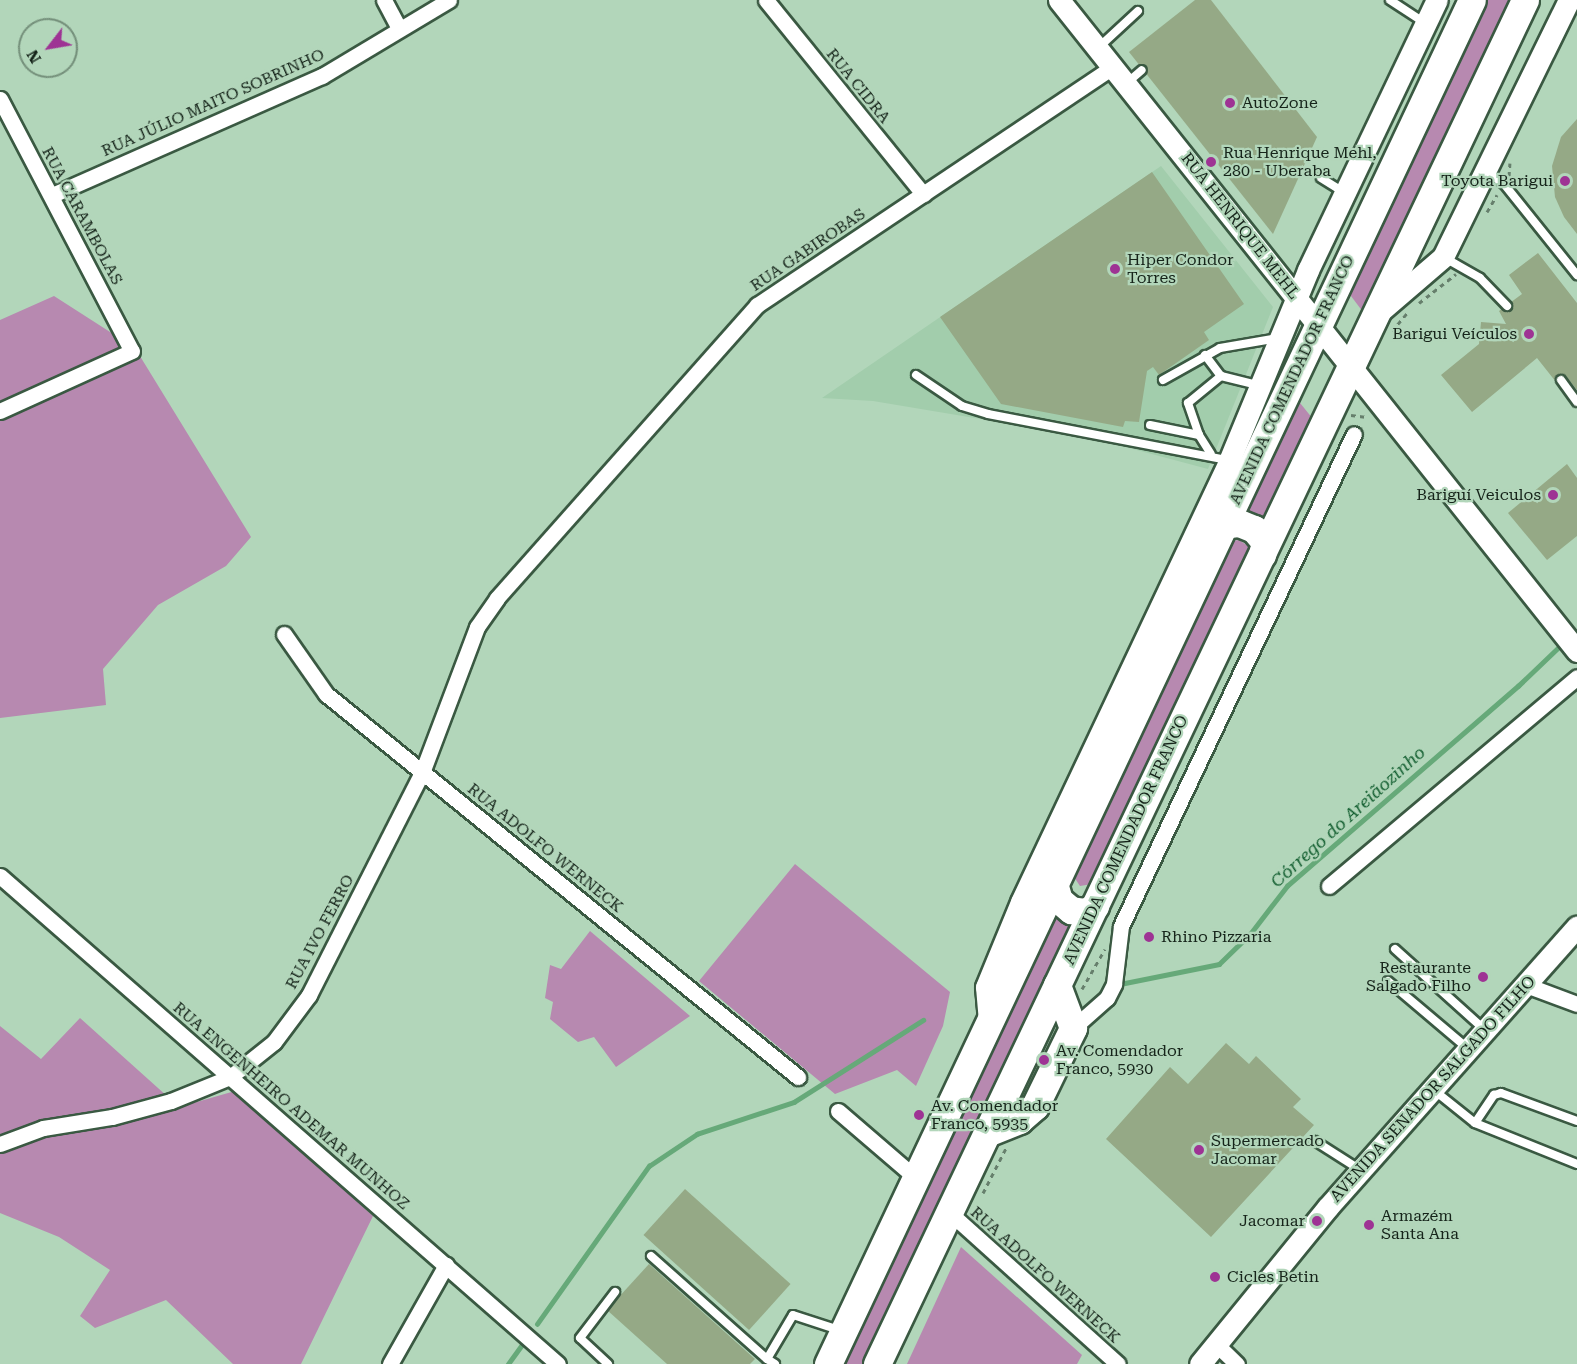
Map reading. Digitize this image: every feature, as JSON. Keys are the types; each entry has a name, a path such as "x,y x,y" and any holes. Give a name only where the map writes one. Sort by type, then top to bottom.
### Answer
{"highway":[{"name":"AVENIDA COMENDADOR FRANCO","path":"828,1364 1472,0"},
{"name":"AVENIDA COMENDADOR FRANCO","path":"877,1364 949,1212 998,1137 1067,992 1095,906 1525,0"},
{"path":"1224,525 1239,524 1254,529 1265,542 1262,555"},
{"path":"1054,884 1059,900 1071,910 1086,912 1095,906"},
{"path":"998,1137 1035,1106 1072,1028 1067,992"}],"main road":[{"name":"RUA HENRIQUE MEHL","path":"1059,0 1570,643"},
{"name":"AVENIDA COMENDADOR FRANCO","path":"989,1021 986,987 1021,902 1220,457 1260,386 1296,297 1437,0"},
{"name":"AVENIDA COMENDADOR FRANCO","path":"1376,315 1443,257 1569,0"},
{"name":"AVENIDA SENADOR SALGADO FILHO","path":"1200,1364 1361,1170 1435,1091 1577,927"}],"street":[{"path":"384,0 399,28"},
{"name":"RUA JÚLIO MAITO SOBRINHO","path":"52,195 322,76 449,0"},
{"name":"RUA CIDRA","path":"766,0 923,194"},
{"name":"RUA GABIROBAS","path":"497,598 757,305 923,194 1120,75"},
{"name":"RUA CARAMBOLAS","path":"0,99 132,351 0,411"},
{"name":"AVENIDA COMENDADOR FRANCO","path":"1072,1028 1107,999 1114,984 1121,926 1354,434"},
{"name":"RUA IVO FERRO","path":"0,1144 43,1128 112,1117 171,1101 230,1077 273,1042 309,995 423,770 477,627 497,598"},
{"name":"RUA ADOLFO WERNECK","path":"284,634 326,694 423,770 798,1077"},
{"path":"1329,886 1577,677"},
{"name":"RUA ENGENHEIRO ADEMAR MUNHOZ","path":"0,876 558,1364"},
{"path":"1526,985 1577,1004"},
{"path":"838,1111 916,1178"},
{"name":"RUA ADOLFO WERNECK","path":"949,1212 1118,1364"},
{"path":"390,1364 446,1265"},
{"path":"1216,1344 1237,1364"}],"lane":[{"path":"1390,0 1426,24"},
{"path":"1098,48 1138,12"},
{"path":"1120,75 1143,70"},
{"path":"1485,170 1504,184 1577,275"},
{"path":"1321,178 1344,193"},
{"path":"1443,257 1480,278 1507,306"},
{"path":"1163,380 1205,354 1279,338"},
{"path":"1205,354 1221,375 1260,386"},
{"path":"916,375 962,406 988,414 1220,457"},
{"path":"1220,457 1199,435 1188,403 1221,375"},
{"path":"1561,380 1577,402"},
{"path":"1150,425 1199,435"},
{"path":"1395,950 1486,1031"},
{"path":"1388,981 1470,1050"},
{"path":"1435,1091 1475,1123 1577,1164"},
{"path":"1475,1123 1494,1095 1501,1093 1577,1121"},
{"path":"1316,1141 1337,1158 1361,1170"},
{"path":"651,1256 775,1364"},
{"path":"608,1364 580,1338 615,1292"},
{"path":"767,1359 793,1316 843,1332"}],"path":[{"path":"1351,415 1361,416"},
{"path":"1067,992 1102,950"},
{"path":"981,1198 998,1137"}],"shaded area":[{"path":"1484,0 1513,0 1363,312 1348,292"},
{"name":"Hiper Condor Torres","path":"1161,166 1273,307 1208,469 1088,437 873,401 822,398"},
{"path":"54,296 135,348 251,537 226,566 158,605 103,669 106,705 0,718 0,320"},
{"path":"1296,398 1313,419 1264,527 1258,515 1244,513"},
{"path":"1239,540 1251,548 1092,884 1080,886 1072,874 1232,541"},
{"path":"795,864 950,992 943,1026 916,1086 897,1070 835,1094 699,981"},
{"path":"1056,908 1058,917 1073,924 868,1364 840,1364"},
{"path":"590,931 690,1016 616,1067 594,1037 578,1042 550,1019 553,1002 545,998 550,965 561,969"},
{"path":"80,1018 168,1097 0,1139 0,1026 41,1059"},
{"path":"235,1091 373,1216 301,1364 233,1364 166,1300 95,1328 80,1316 110,1270 59,1237 0,1213 0,1153 44,1132 176,1108"},
{"path":"961,1247 1082,1355 1077,1364 907,1364"}],"building":[{"name":"AutoZone","path":"1195,0 1211,0 1317,137 1273,234 1129,52"},
{"name":"Toyota Barigui","path":"1577,119 1577,234 1564,217 1555,197 1552,166 1561,137"},
{"name":"Hiper Condor Torres","path":"1152,172 1244,304 1204,332 1209,340 1159,375 1153,367 1147,371 1139,422 1125,421 1123,427 1001,404 940,317"},
{"name":"Barigui Veículos","path":"1538,253 1577,303 1577,390 1566,376 1556,382 1537,358 1472,412 1441,375 1479,344 1481,322 1506,324 1499,311 1522,294 1509,275"},
{"name":"Bariguí Veiculos","path":"1567,464 1577,478 1577,536 1547,560 1508,513"},
{"path":"1226,1043 1249,1064 1256,1056 1301,1099 1293,1107 1314,1125 1211,1237 1106,1139 1170,1067 1188,1084"},
{"path":"685,1189 791,1284 749,1330 644,1235"},
{"path":"649,1264 755,1359 750,1364 667,1364 607,1310"}],"waterway":[{"name":"Córrego do Areiãozinho","path":"1120,984 1219,964 1250,934 1287,886 1518,686 1563,643"},
{"name":"Córrego do Areiãozinho","path":"537,1324 649,1166 697,1134 794,1102 923,1020"},
{"name":"Córrego do Areiãozinho","path":"508,1364 522,1345"}],"place":[{"name":"AutoZone","path":"1230,103"},
{"name":"Rua Henrique Mehl, 280 - Uberaba","path":"1211,162"},
{"name":"Toyota Barigui","path":"1565,181"},
{"name":"Hiper Condor Torres","path":"1115,269"},
{"name":"Barigui Veículos","path":"1529,334"},
{"name":"Bariguí Veiculos","path":"1553,495"},
{"name":"Rhino Pizzaria","path":"1149,937"},
{"name":"Restaurante Salgado Filho","path":"1483,977"},
{"name":"Av. Comendador Franco, 5930","path":"1044,1060"},
{"name":"Av. Comendador Franco, 5935","path":"919,1115"},
{"name":"Supermercado Jacomar","path":"1199,1150"},
{"name":"Jacomar","path":"1317,1221"},
{"name":"Armazém Santa Ana","path":"1369,1225"},
{"name":"Cicles Betin","path":"1215,1277"}]}
